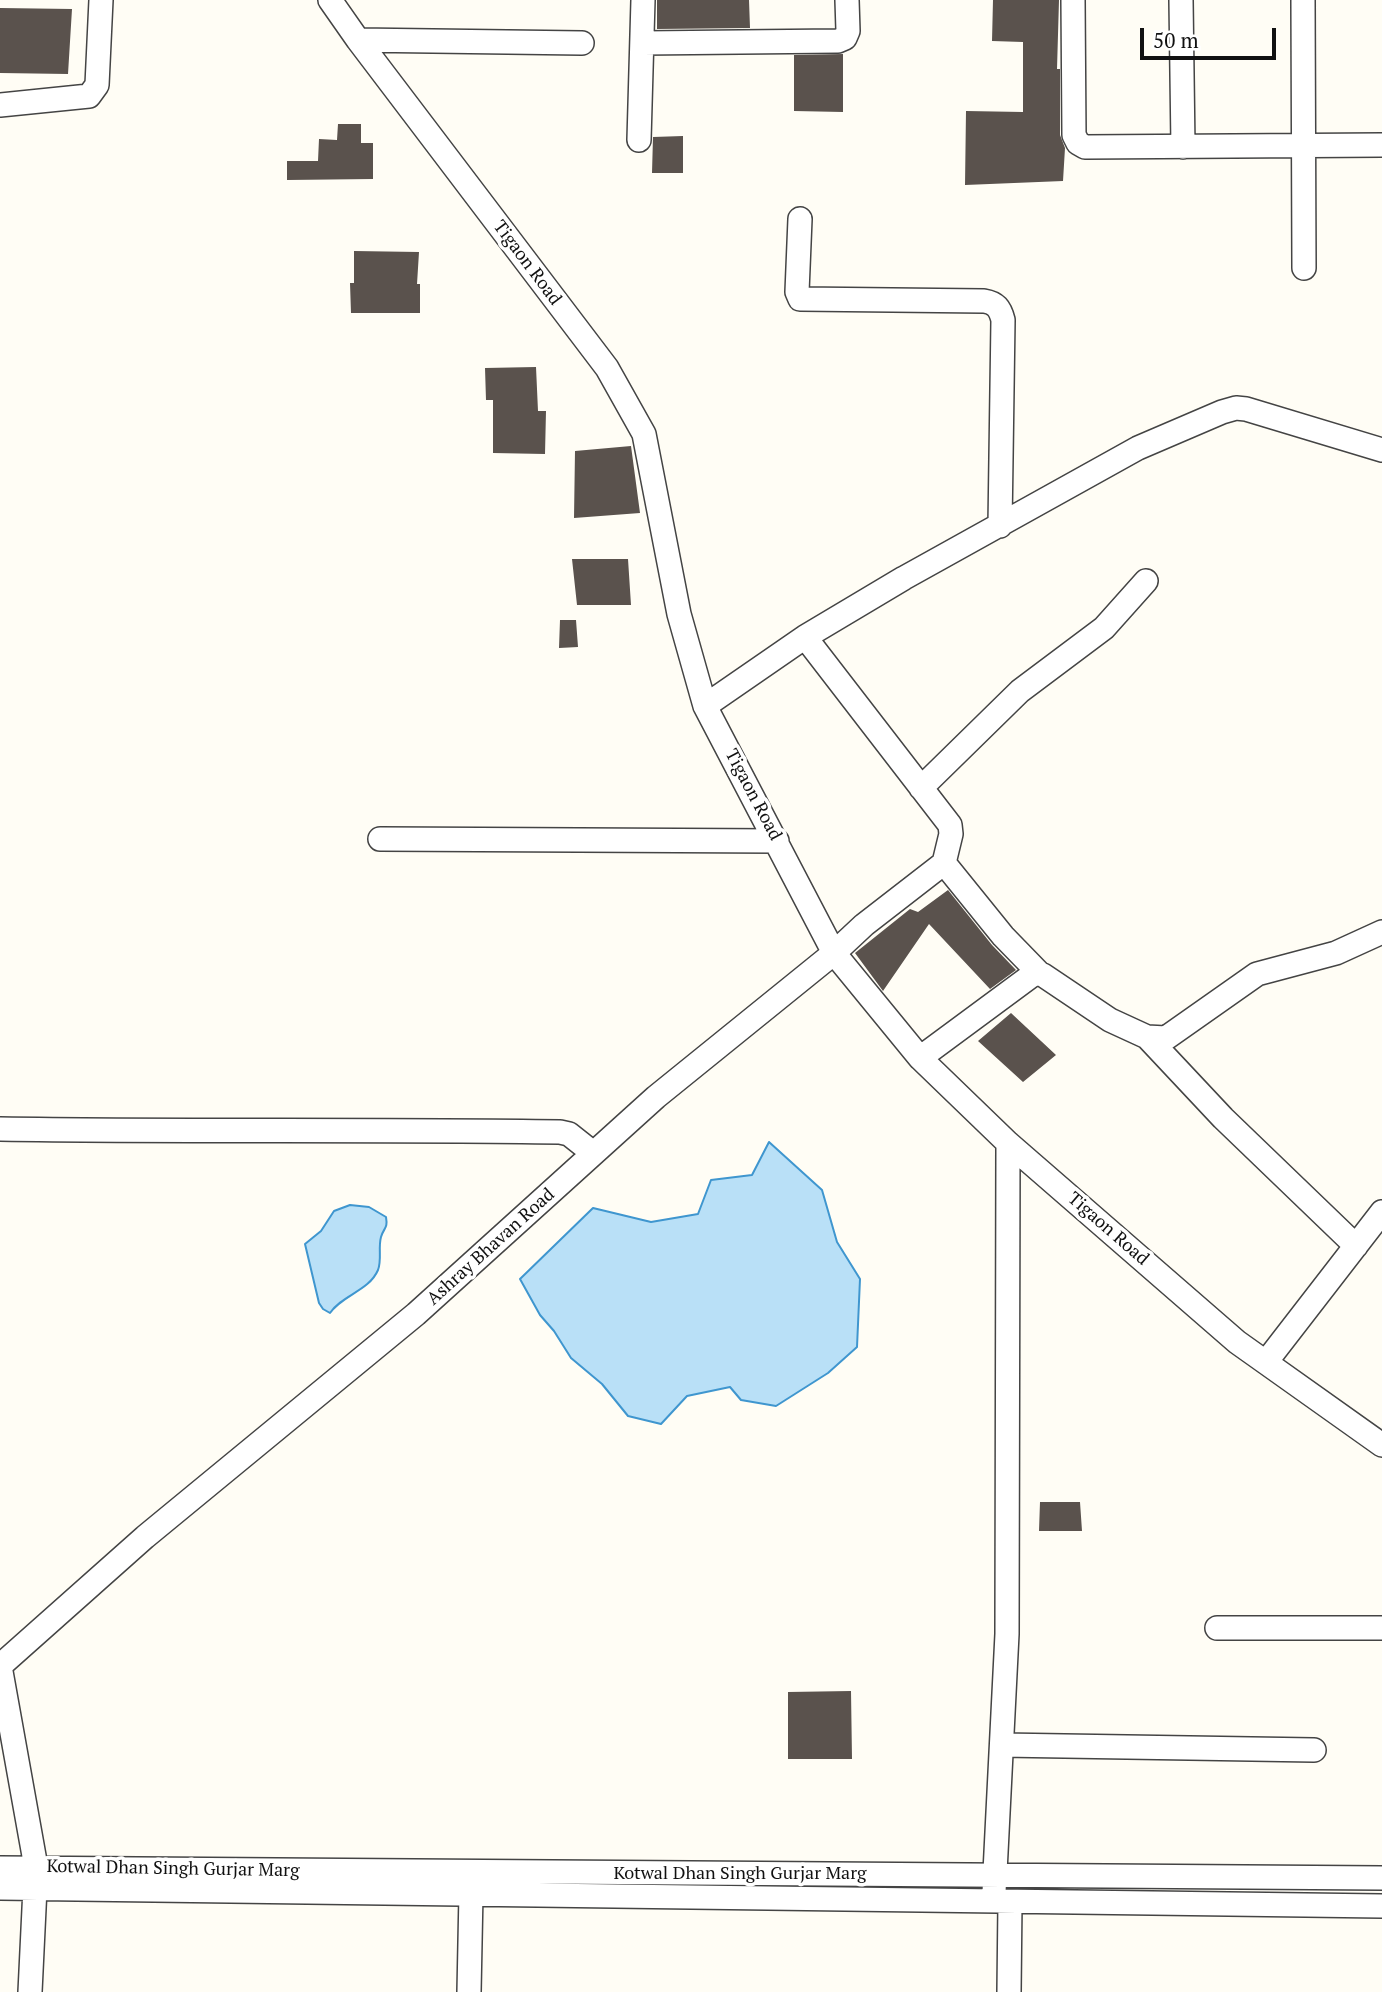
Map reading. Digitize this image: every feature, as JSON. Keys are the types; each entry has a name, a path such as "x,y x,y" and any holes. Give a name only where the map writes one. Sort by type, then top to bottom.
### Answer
{"street":[{"path":"0,105 89,96 94,91 97,85 101,0"},
{"name":"Tigaon Road","path":"330,0 607,368 644,434 679,614 705,706 834,953 920,1058 1008,1143 1237,1342 1382,1445"},
{"path":"639,140 643,0"},
{"path":"643,43 838,41 845,38 848,31 847,0"},
{"path":"1073,0 1074,135 1078,143 1096,148 1382,145"},
{"path":"1181,0 1183,147"},
{"path":"1303,0 1304,268"},
{"path":"358,40 582,43"},
{"path":"800,219 797,292 800,299 984,301 993,303 1000,309 1003,320 1000,526"},
{"path":"705,706 805,637 904,578 1138,448 1229,409 1246,409 1382,450"},
{"path":"921,788 1020,691 1104,628 1146,581"},
{"path":"805,637 950,825 951,834 944,863 976,906 1039,973 1110,1020 1147,1037 1160,1039 1172,1036 1257,974 1336,953 1382,932"},
{"path":"380,839 777,841"},
{"name":"Ashray Bhavan Road","path":"0,1666 145,1537 416,1314 656,1097 834,953 864,925 944,863"},
{"path":"920,1058 1031,975 1039,973"},
{"path":"1147,1037 1223,1118 1356,1246"},
{"path":"0,1129 393,1129 560,1132 569,1134 593,1153"},
{"path":"1008,1143 1007,1620 995,1876 1001,1902 1010,1992"},
{"path":"1266,1362 1382,1212"},
{"path":"1217,1628 1382,1628"},
{"path":"0,1666 36,1877 30,1992"},
{"path":"1002,1745 1314,1750"},
{"path":"0,1868 36,1877"},
{"path":"0,1888 36,1877"},
{"name":"Kotwal Dhan Singh Gurjar Marg","path":"36,1877 1382,1878"},
{"name":"Kotwal Dhan Singh Gurjar Marg","path":"36,1877 471,1894 1382,1906"},
{"path":"470,1992 471,1894"}],"water":[{"path":"769,1142 822,1190 837,1242 860,1279 857,1347 828,1373 776,1406 741,1400 730,1387 687,1396 661,1424 628,1416 602,1384 571,1358 540,1315 520,1279 593,1208 651,1222 698,1214 711,1180 752,1175"},
{"path":"350,1205 369,1207 386,1217 386,1226 380,1241 379,1266 368,1283 330,1313 319,1303 305,1244 321,1231 334,1211"}],"building":[{"path":"657,0 749,0 750,28 657,29"},
{"path":"993,0 1059,0 1057,69 1060,69 1060,135 1065,148 1063,181 965,185 966,111 1023,112 1023,42 992,41"},
{"path":"0,8 72,9 68,74 0,73"},
{"path":"843,54 843,112 794,111 794,55"},
{"path":"338,124 361,124 361,143 373,143 373,179 287,180 287,161 318,161 319,139 337,140"},
{"path":"683,136 683,173 652,173 653,137"},
{"path":"354,251 419,252 417,284 420,284 420,313 351,313 350,283 354,283"},
{"path":"536,367 538,411 546,411 545,454 493,453 493,400 486,400 485,368"},
{"path":"631,446 640,513 574,518 575,451"},
{"path":"572,559 628,559 631,605 577,605"},
{"path":"560,620 576,620 578,647 559,648"},
{"path":"948,890 1016,970 990,989 929,924 883,991 855,953 910,909 918,912"},
{"path":"1011,1013 1056,1055 1023,1082 978,1041"},
{"path":"1040,1502 1080,1502 1082,1531 1039,1531"},
{"path":"851,1691 852,1759 788,1759 788,1692"}]}
